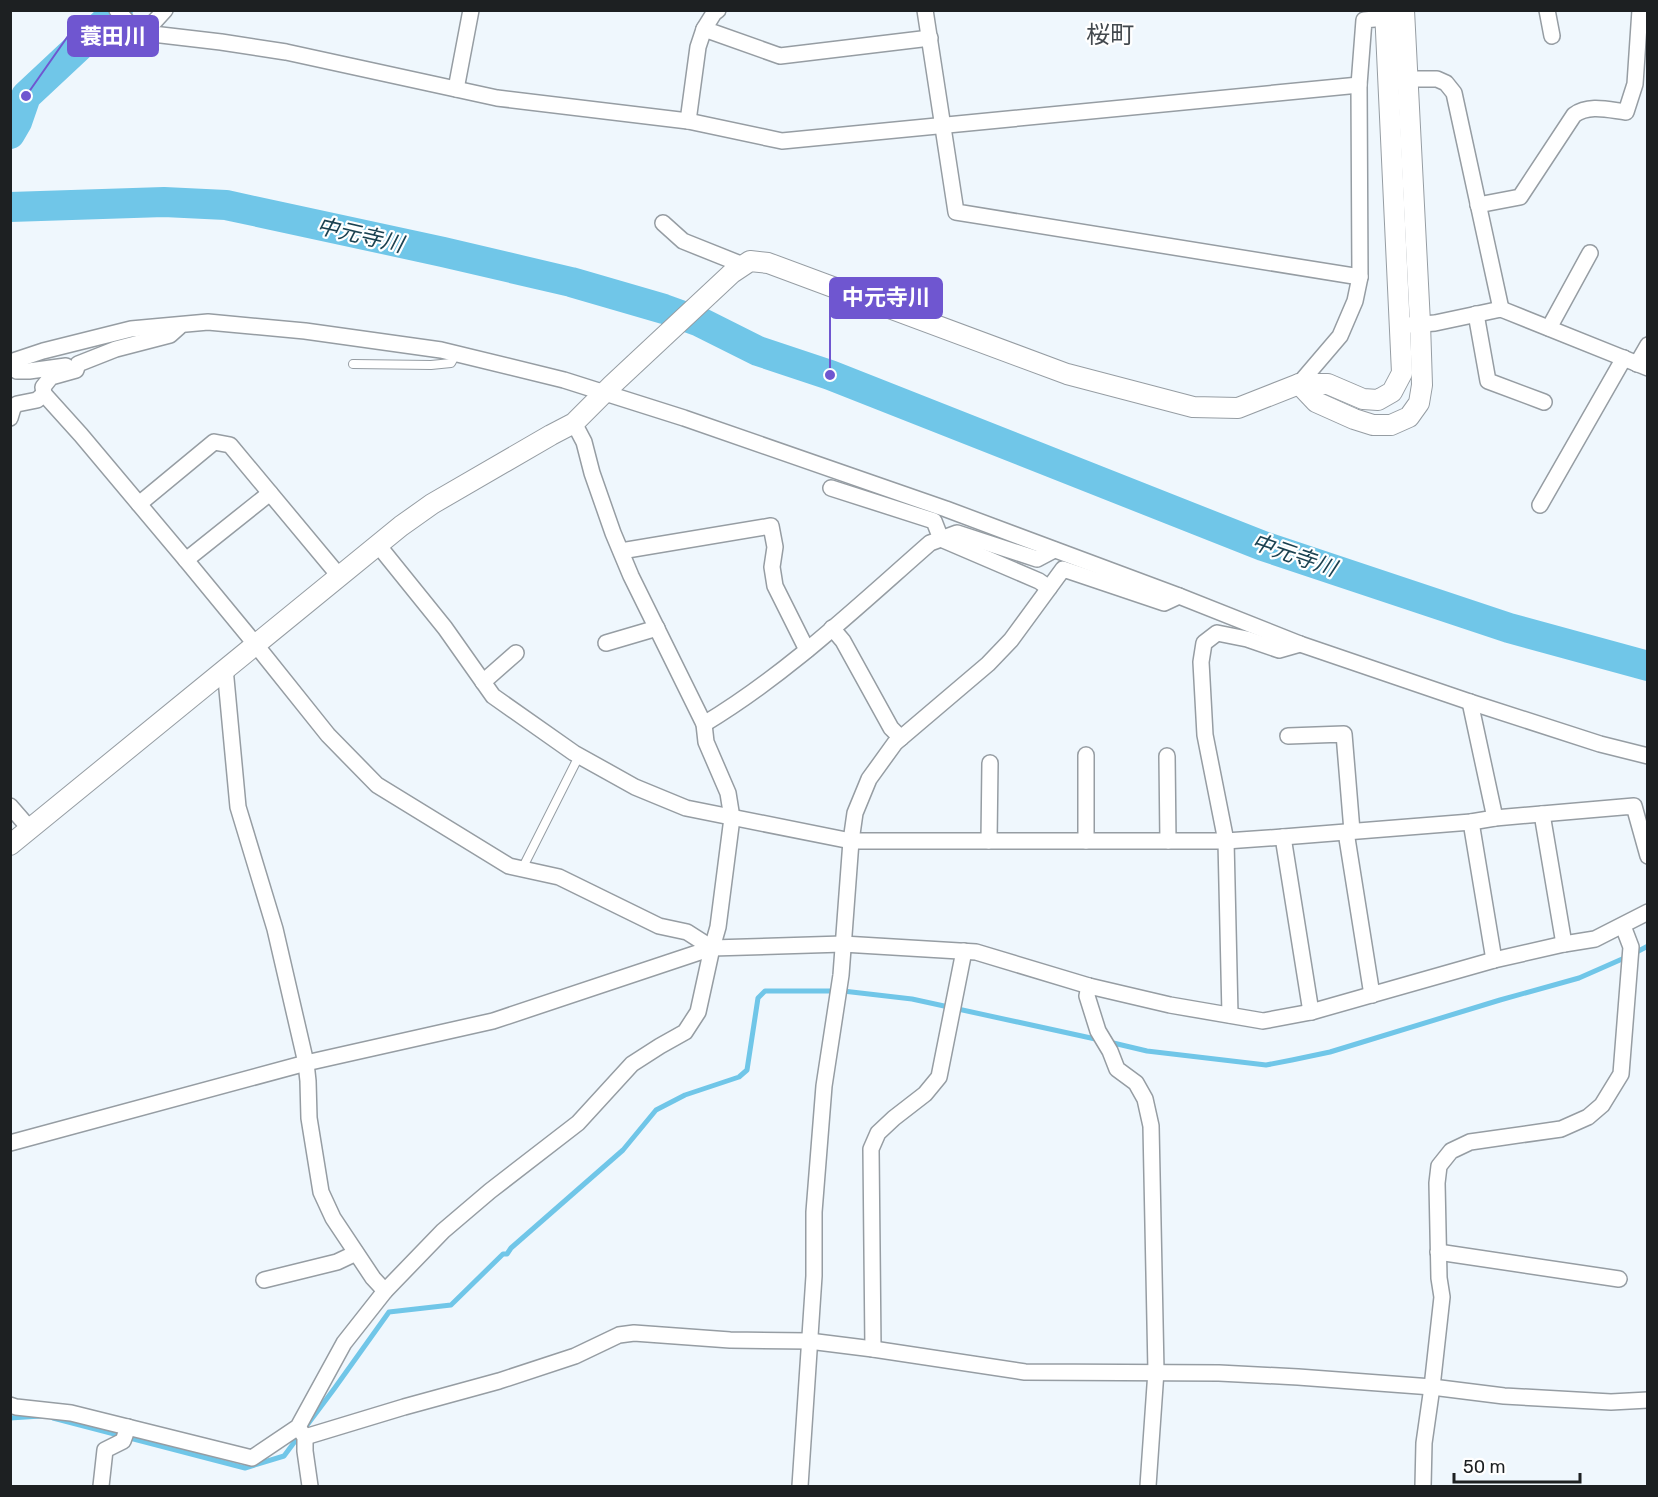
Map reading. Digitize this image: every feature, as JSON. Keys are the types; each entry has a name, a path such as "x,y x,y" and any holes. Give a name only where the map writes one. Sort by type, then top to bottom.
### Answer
{"street":[{"path":"117,10 133,28 144,33 286,52 497,98 688,121 782,141 1359,85"},
{"path":"144,33 165,10"},
{"path":"456,89 471,10"},
{"path":"688,121 698,47 704,29 718,10"},
{"path":"925,10 956,212 1360,277"},
{"path":"10,845 378,545 432,504 574,423 738,269 750,261 768,263 1067,374 1193,407 1238,408 1299,384 1328,384 1363,399 1378,400 1392,392 1402,373 1398,79 1404,10"},
{"path":"1547,10 1552,36"},
{"path":"1478,205 1520,197 1574,115 1581,110 1592,108 1626,112 1641,87 1640,11"},
{"path":"1385,14 1398,79 1420,323 1422,385 1419,403 1409,417 1391,425 1373,425 1316,402 1299,384 1340,336 1355,301 1360,277 1359,85 1364,15 1385,14"},
{"path":"704,29 780,56 930,38"},
{"path":"1398,79 1437,79 1446,83 1454,93 1501,309"},
{"path":"663,223 683,241 738,269"},
{"path":"1549,328 1590,253"},
{"path":"1400,326 1435,323 1501,309 1636,364"},
{"path":"1476,314 1488,381 1544,402"},
{"path":"181,325 170,335 116,349 78,364 17,371 11,362 43,351 130,329 208,322 276,328 441,350 609,389 684,418 936,505 1300,644 1600,744 1647,756"},
{"path":"1539,505 1647,345"},
{"path":"78,364 76,370 51,377 43,387 44,394 186,560 328,735 377,785 509,866 559,877 659,926 687,932 712,948"},
{"path":"10,418 17,404 37,400 44,394"},
{"path":"310,1486 302,1432 344,1343 385,1291 443,1231 490,1191 578,1123 632,1064 685,1032 698,1012 718,927 732,818 728,794 706,742 704,724 631,576 592,473 584,442 574,423"},
{"path":"138,504 214,442 230,445 340,577"},
{"path":"831,488 934,521 941,539 1038,580 1049,588"},
{"path":"186,560 270,493"},
{"path":"621,551 771,526 775,547 772,567 775,586 807,650"},
{"path":"704,724 732,707 807,650 930,543 957,533 1037,559 1054,550"},
{"path":"378,545 445,628 493,696 579,756 645,792 686,808 851,841 1226,841 1471,822 1634,806 1647,856"},
{"path":"800,1486 814,1276 814,1212 824,1086 841,975 855,813 869,779 895,743 988,664 1011,640 1063,569 1164,603 1179,596"},
{"path":"606,644 657,628"},
{"path":"832,628 843,641 891,729 901,738"},
{"path":"1230,1015 1226,841 1205,735 1201,662 1204,643 1217,633 1247,639 1279,650 1300,644"},
{"path":"483,682 516,653"},
{"path":"225,669 238,807 275,929 306,1063 309,1119 321,1192 333,1218 373,1278 385,1291"},
{"path":"1470,702 1495,818"},
{"path":"1288,736 1344,734 1349,832 1372,995"},
{"path":"1086,754 1086,841"},
{"path":"1167,756 1168,841"},
{"path":"989,841 990,763"},
{"path":"10,806 30,829"},
{"path":"1542,814 1564,944"},
{"path":"1471,822 1494,960"},
{"path":"1283,837 1311,1012"},
{"path":"10,1143 306,1063 493,1021 712,948 843,944 976,952 1089,986 1170,1005 1263,1021 1311,1012 1494,960 1595,939 1647,912"},
{"path":"1423,1486 1424,1443 1442,1297 1438,1251 1439,1166 1451,1151 1470,1142 1561,1129 1588,1117 1602,1105 1621,1074 1631,947 1623,926"},
{"path":"873,1349 871,1149 878,1133 925,1094 939,1077 964,951"},
{"path":"1089,986 1087,996 1098,1031 1117,1069 1136,1083 1145,1099 1151,1126 1156,1371 1148,1486"},
{"path":"1438,1251 1533,1267 1619,1278"},
{"path":"264,1280 337,1262 356,1253"},
{"path":"10,1405 71,1413 252,1458 302,1432 499,1381 575,1356 619,1335 634,1333 730,1340 809,1341 1025,1372 1219,1372 1432,1387 1516,1397 1611,1402 1647,1400"},
{"path":"101,1486 105,1450 123,1441 128,1427"}],"lane":[{"path":"353,364 431,365 451,363 456,354"},
{"path":"522,869 579,756"}],"waterway":[{"path":"10,134 26,96 118,10"},
{"name":"中元寺川","path":"10,207 164,202 226,205 571,282 700,322 758,351 830,375 1263,546 1509,628 1648,666"},
{"path":"1109,1042 1147,1051 1266,1065 1330,1052 1579,978 1648,946"},
{"path":"53,1418 245,1468 284,1456 389,1312 451,1305 503,1254 507,1254 623,1150 656,1110 685,1095 739,1077 747,1070 758,998 765,991 843,991 912,999 1100,1040"},
{"path":"10,1418 41,1416"}],"place":[{"name":"蓑田川","path":"26,96"},
{"name":"中元寺川","path":"830,375"}],"district":[{"name":"桜町","path":"1110,35"}]}
